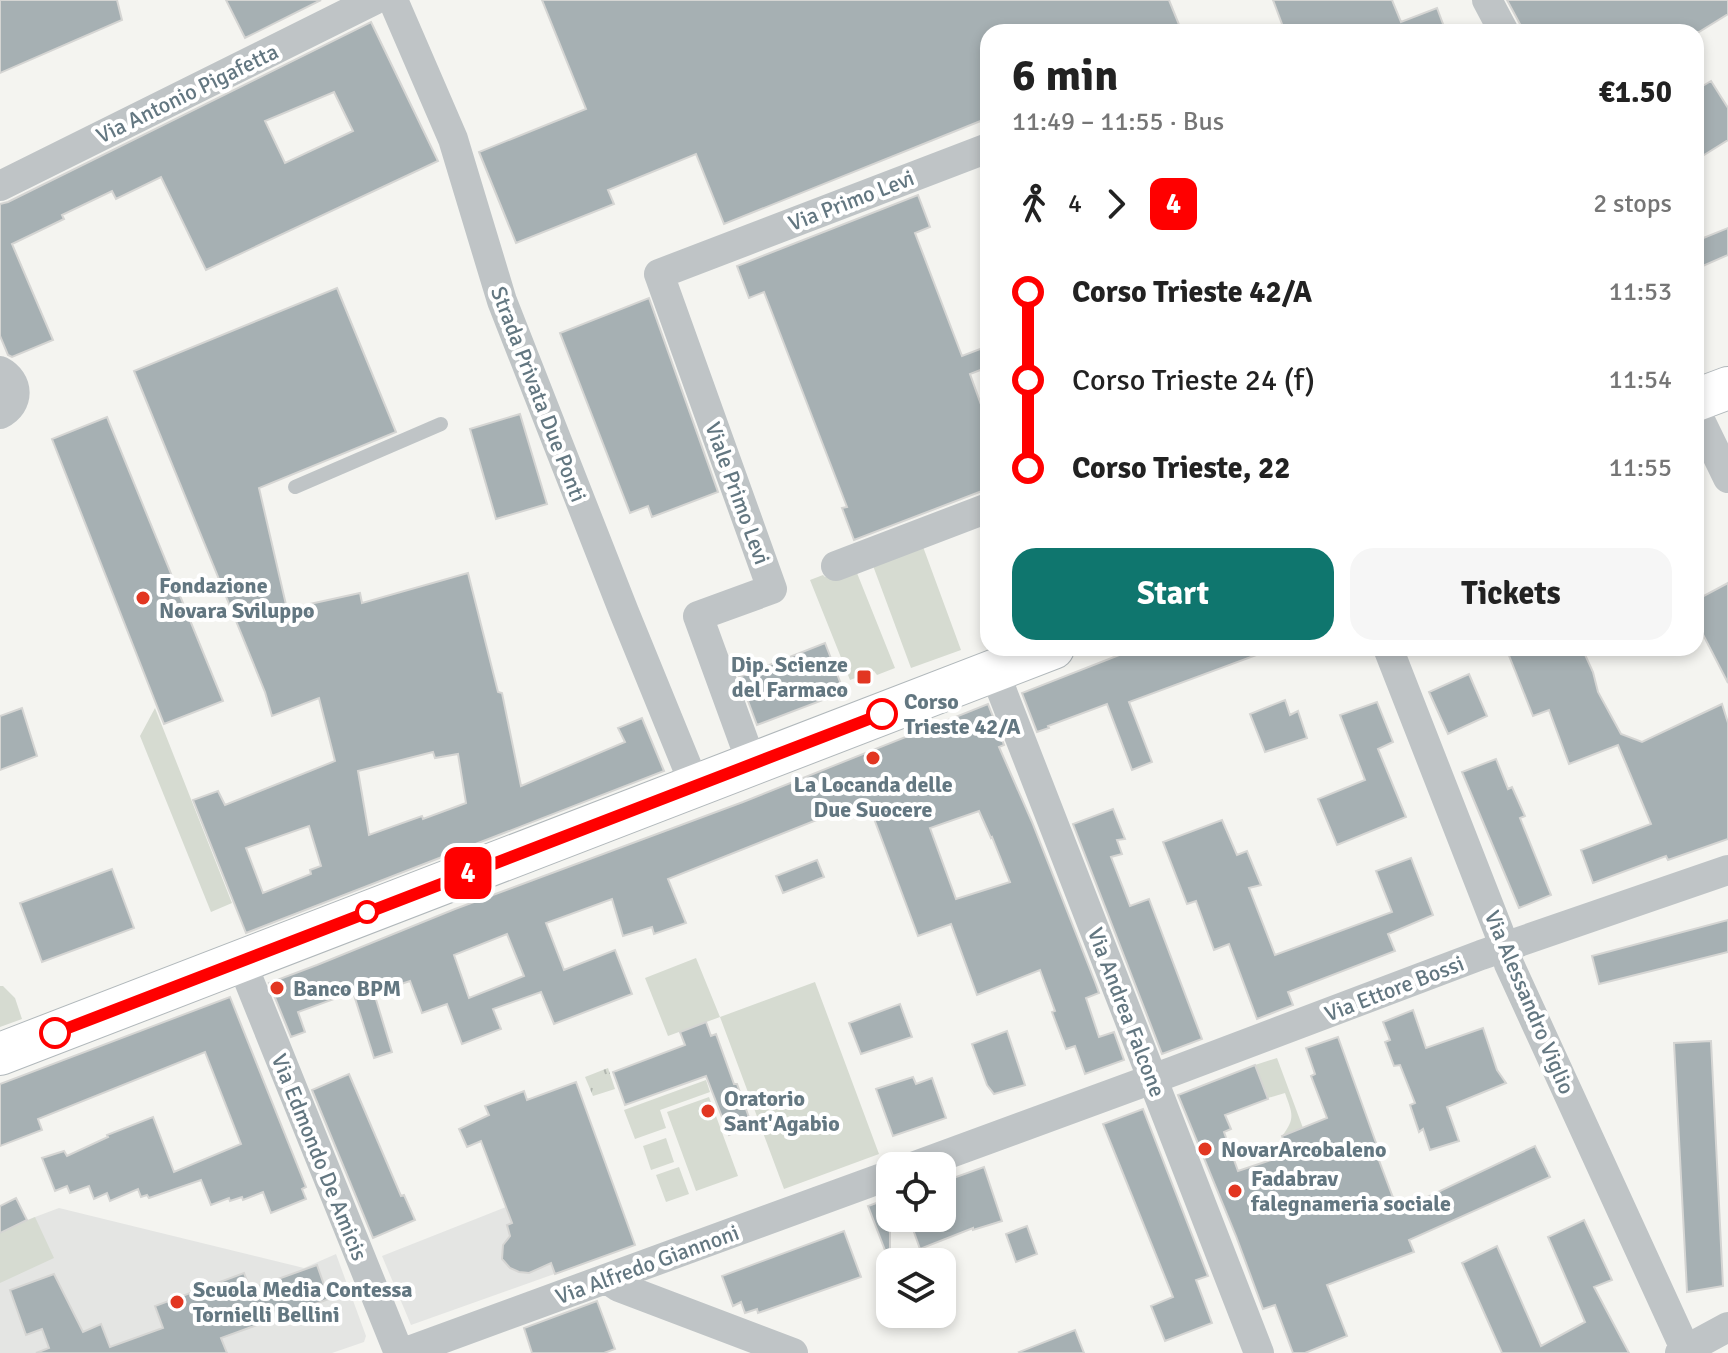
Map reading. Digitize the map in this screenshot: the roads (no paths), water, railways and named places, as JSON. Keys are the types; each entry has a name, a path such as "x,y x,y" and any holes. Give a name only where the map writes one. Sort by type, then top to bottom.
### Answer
{"main road":[{"path":"1704,397 1728,388"},
{"path":"0,1054 1032,656"}],"street":[{"name":"Via Antonio Pigafetta","path":"0,186 374,0"},
{"name":"Strada Privata Due Ponti","path":"393,0 453,139 502,301 695,786"},
{"path":"1487,0 1500,24"},
{"name":"Via Primo Levi","path":"714,254 980,151"},
{"name":"Viale Primo Levi","path":"714,254 659,274 772,589 698,616 752,764"},
{"path":"0,371 10,378 15,391 11,405 0,414"},
{"path":"1704,428 1728,478"},
{"path":"836,566 980,511"},
{"name":"Via Alessandro Viglio","path":"1391,656 1509,964 1684,1352"},
{"name":"Via Andrea Falcone","path":"994,671 1259,1353"},
{"name":"Via Ettore Bossi","path":"1153,1079 1504,947 1728,870"},
{"name":"Via Edmondo De Amicis","path":"241,961 401,1353"},
{"path":"953,1152 1153,1079"},
{"name":"Via Alfredo Giannoni","path":"401,1353 876,1180"},
{"path":"607,1279 619,1287 793,1353"},
{"path":"1684,1352 1728,1327"}],"lane":[{"path":"295,487 441,424"}],"place":[{"name":"Fondazione Novara Sviluppo","path":"143,598"},
{"name":"Dip. Scienze del Farmaco","path":"864,677"},
{"name":"Corso Trieste 42/A","path":"882,714"},
{"name":"La Locanda delle Due Suocere","path":"873,758"},
{"name":"Banco BPM","path":"277,988"},
{"name":"Oratorio Sant'Agabio","path":"708,1111"},
{"name":"NovarArcobaleno","path":"1205,1149"},
{"name":"Fadabrav falegnameria sociale","path":"1235,1191"},
{"name":"Scuola Media Contessa Tornielli Bellini","path":"177,1302"}]}
